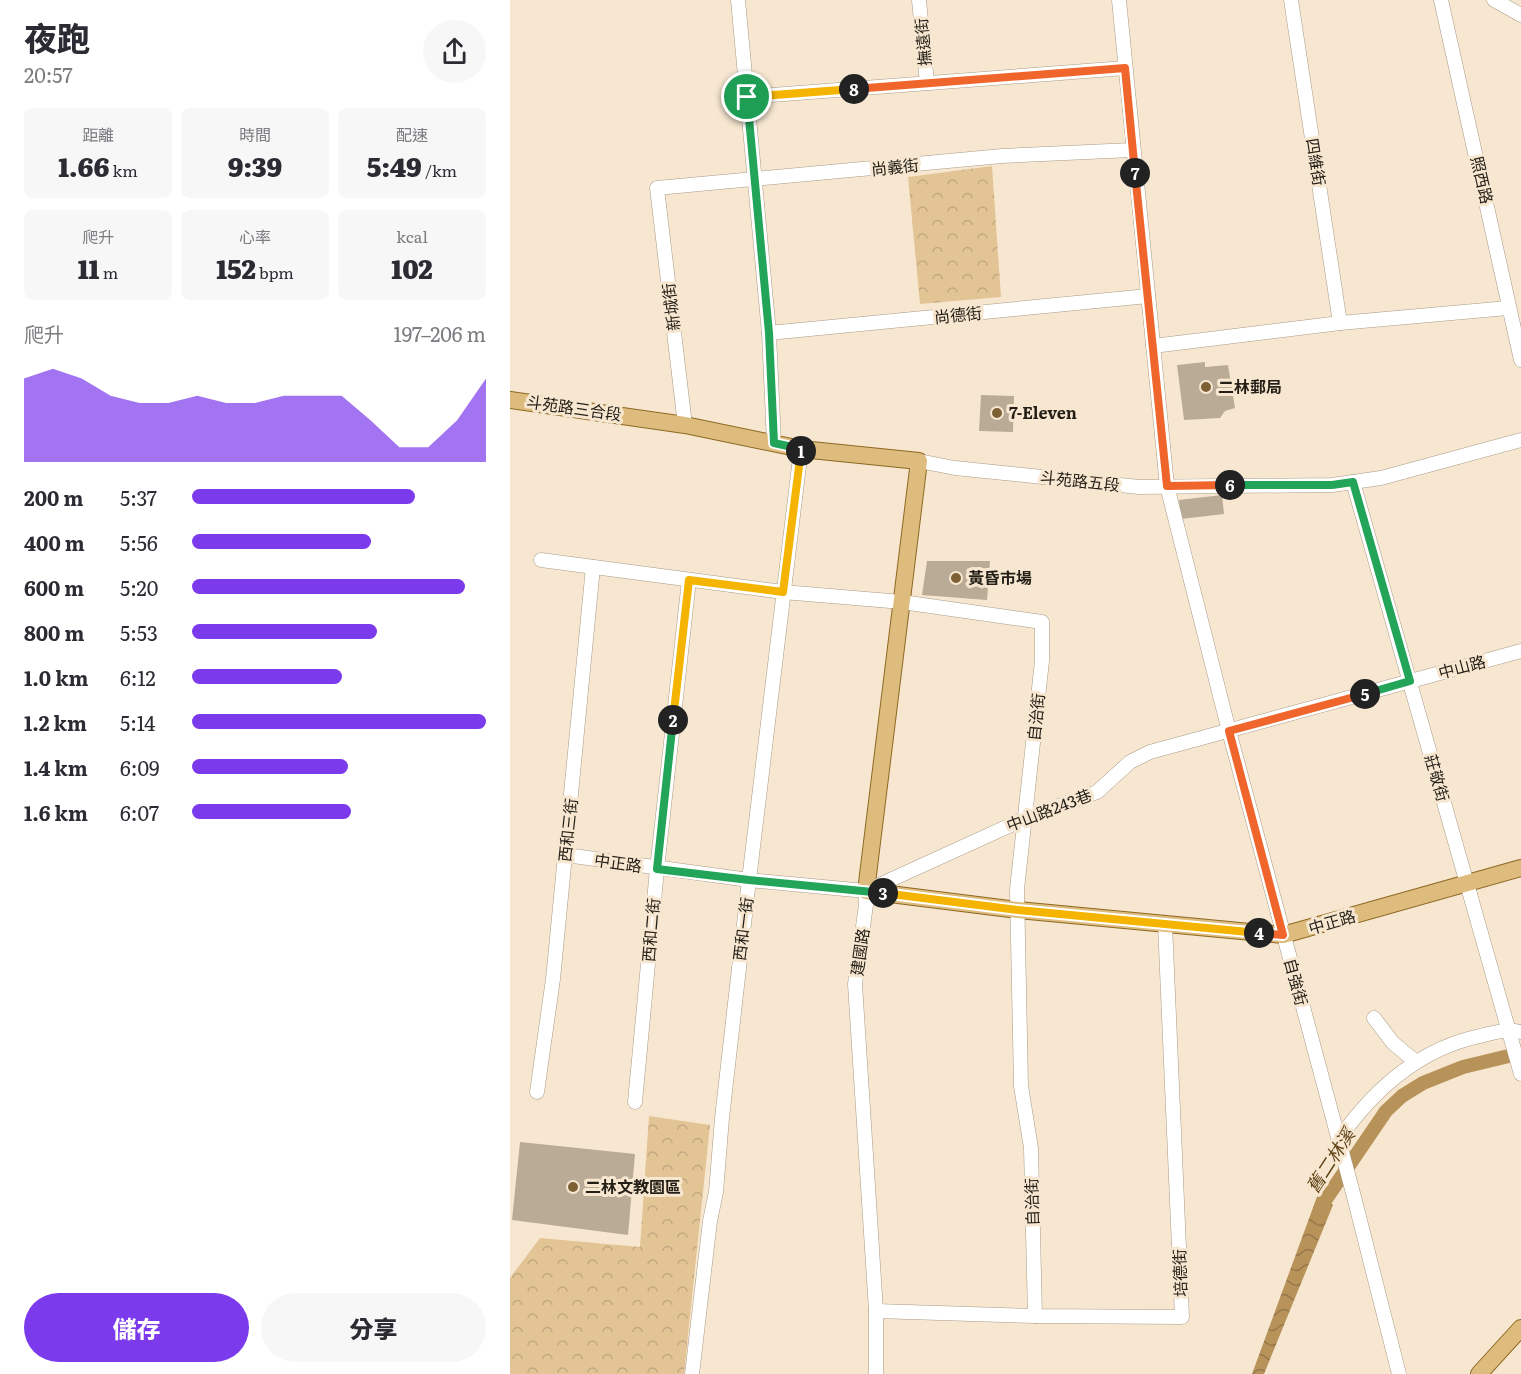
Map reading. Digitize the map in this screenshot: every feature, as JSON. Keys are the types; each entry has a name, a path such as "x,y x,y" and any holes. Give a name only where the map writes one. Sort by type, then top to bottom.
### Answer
{"main road":[{"name":"斗苑路三合段","path":"510,400 637,417"},
{"name":"斗苑路五段","path":"637,417 801,449 919,461"},
{"name":"建國路","path":"866,891 919,461"},
{"name":"中正路","path":"866,891 1018,910 1283,935 1521,868"},
{"path":"1479,1374 1521,1328"}],"street":[{"path":"738,0 769,333 774,443"},
{"name":"撫遠街","path":"919,0 927,83"},
{"name":"自強街","path":"1119,0 1132,150 1167,486 1229,731 1339,1139 1399,1374"},
{"name":"四維街","path":"1291,0 1340,323"},
{"name":"照西路","path":"1441,0 1521,360"},
{"path":"1494,0 1521,15"},
{"path":"747,97 1125,68"},
{"name":"尚義街","path":"657,188 1002,156 1132,150"},
{"name":"新城街","path":"657,188 685,425"},
{"name":"尚德街","path":"769,333 1148,296"},
{"path":"1153,346 1340,323 1508,308"},
{"name":"斗苑路五段","path":"919,461 955,468 1139,487 1332,485 1381,478 1521,440"},
{"name":"西和一街","path":"692,1374 710,1221 716,1192 722,1118 749,880 801,449"},
{"name":"莊敬街","path":"1353,482 1467,884 1515,1031 1521,1074"},
{"name":"自治街","path":"541,560 783,592 902,602 1042,622 1042,660 1017,890 1021,1086 1030,1148 1035,1316"},
{"name":"西和三街","path":"537,1092 553,979 593,567"},
{"name":"西和二街","path":"635,1102 657,869 689,580"},
{"name":"中山路","path":"1229,731 1521,651"},
{"name":"中山路243巷","path":"866,891 1024,819 1097,792 1130,762 1150,752 1229,731"},
{"name":"中正路","path":"566,855 657,869 866,891"},
{"name":"建國路","path":"866,891 855,984 876,1311 876,1374"},
{"name":"培德街","path":"876,1311 1035,1316 1182,1317 1165,924"},
{"path":"1374,1018 1393,1042 1416,1062"},
{"path":"1339,1139 1352,1120 1386,1084 1427,1054 1462,1040 1515,1031"}],"green space":[{"path":"992,166 1001,297 920,304 908,177"},
{"path":"649,1116 710,1125 684,1374 510,1374 510,1278 540,1238 640,1247"}],"water":[{"path":"1318,1194 1333,1205 1264,1374 1252,1374"}],"building":[{"name":"二林郵局","path":"1205,362 1205,367 1228,365 1235,408 1225,411 1220,418 1184,420 1177,365"},
{"name":"7-Eleven","path":"981,395 1014,396 1013,432 979,431"},
{"path":"1222,495 1224,514 1181,519 1179,500"},
{"name":"黃昏市場","path":"927,561 990,561 987,600 922,595"},
{"name":"二林文教園區","path":"520,1142 635,1154 628,1235 512,1220"}],"waterway":[{"name":"舊二林溪","path":"1319,1215 1322,1205 1386,1111 1402,1096 1423,1083 1463,1067 1521,1053"}],"place":[{"name":"二林郵局","path":"1206,387"},
{"name":"7-Eleven","path":"997,413"},
{"name":"黃昏市場","path":"956,578"},
{"name":"二林文教園區","path":"573,1187"}],"route":[{"path":"1125,68 1167,486 1332,485 1353,482 1410,681 1229,731 1283,935 1018,910 657,869 689,580 783,592 801,449 774,443 769,333 747,97 1125,68"}]}
